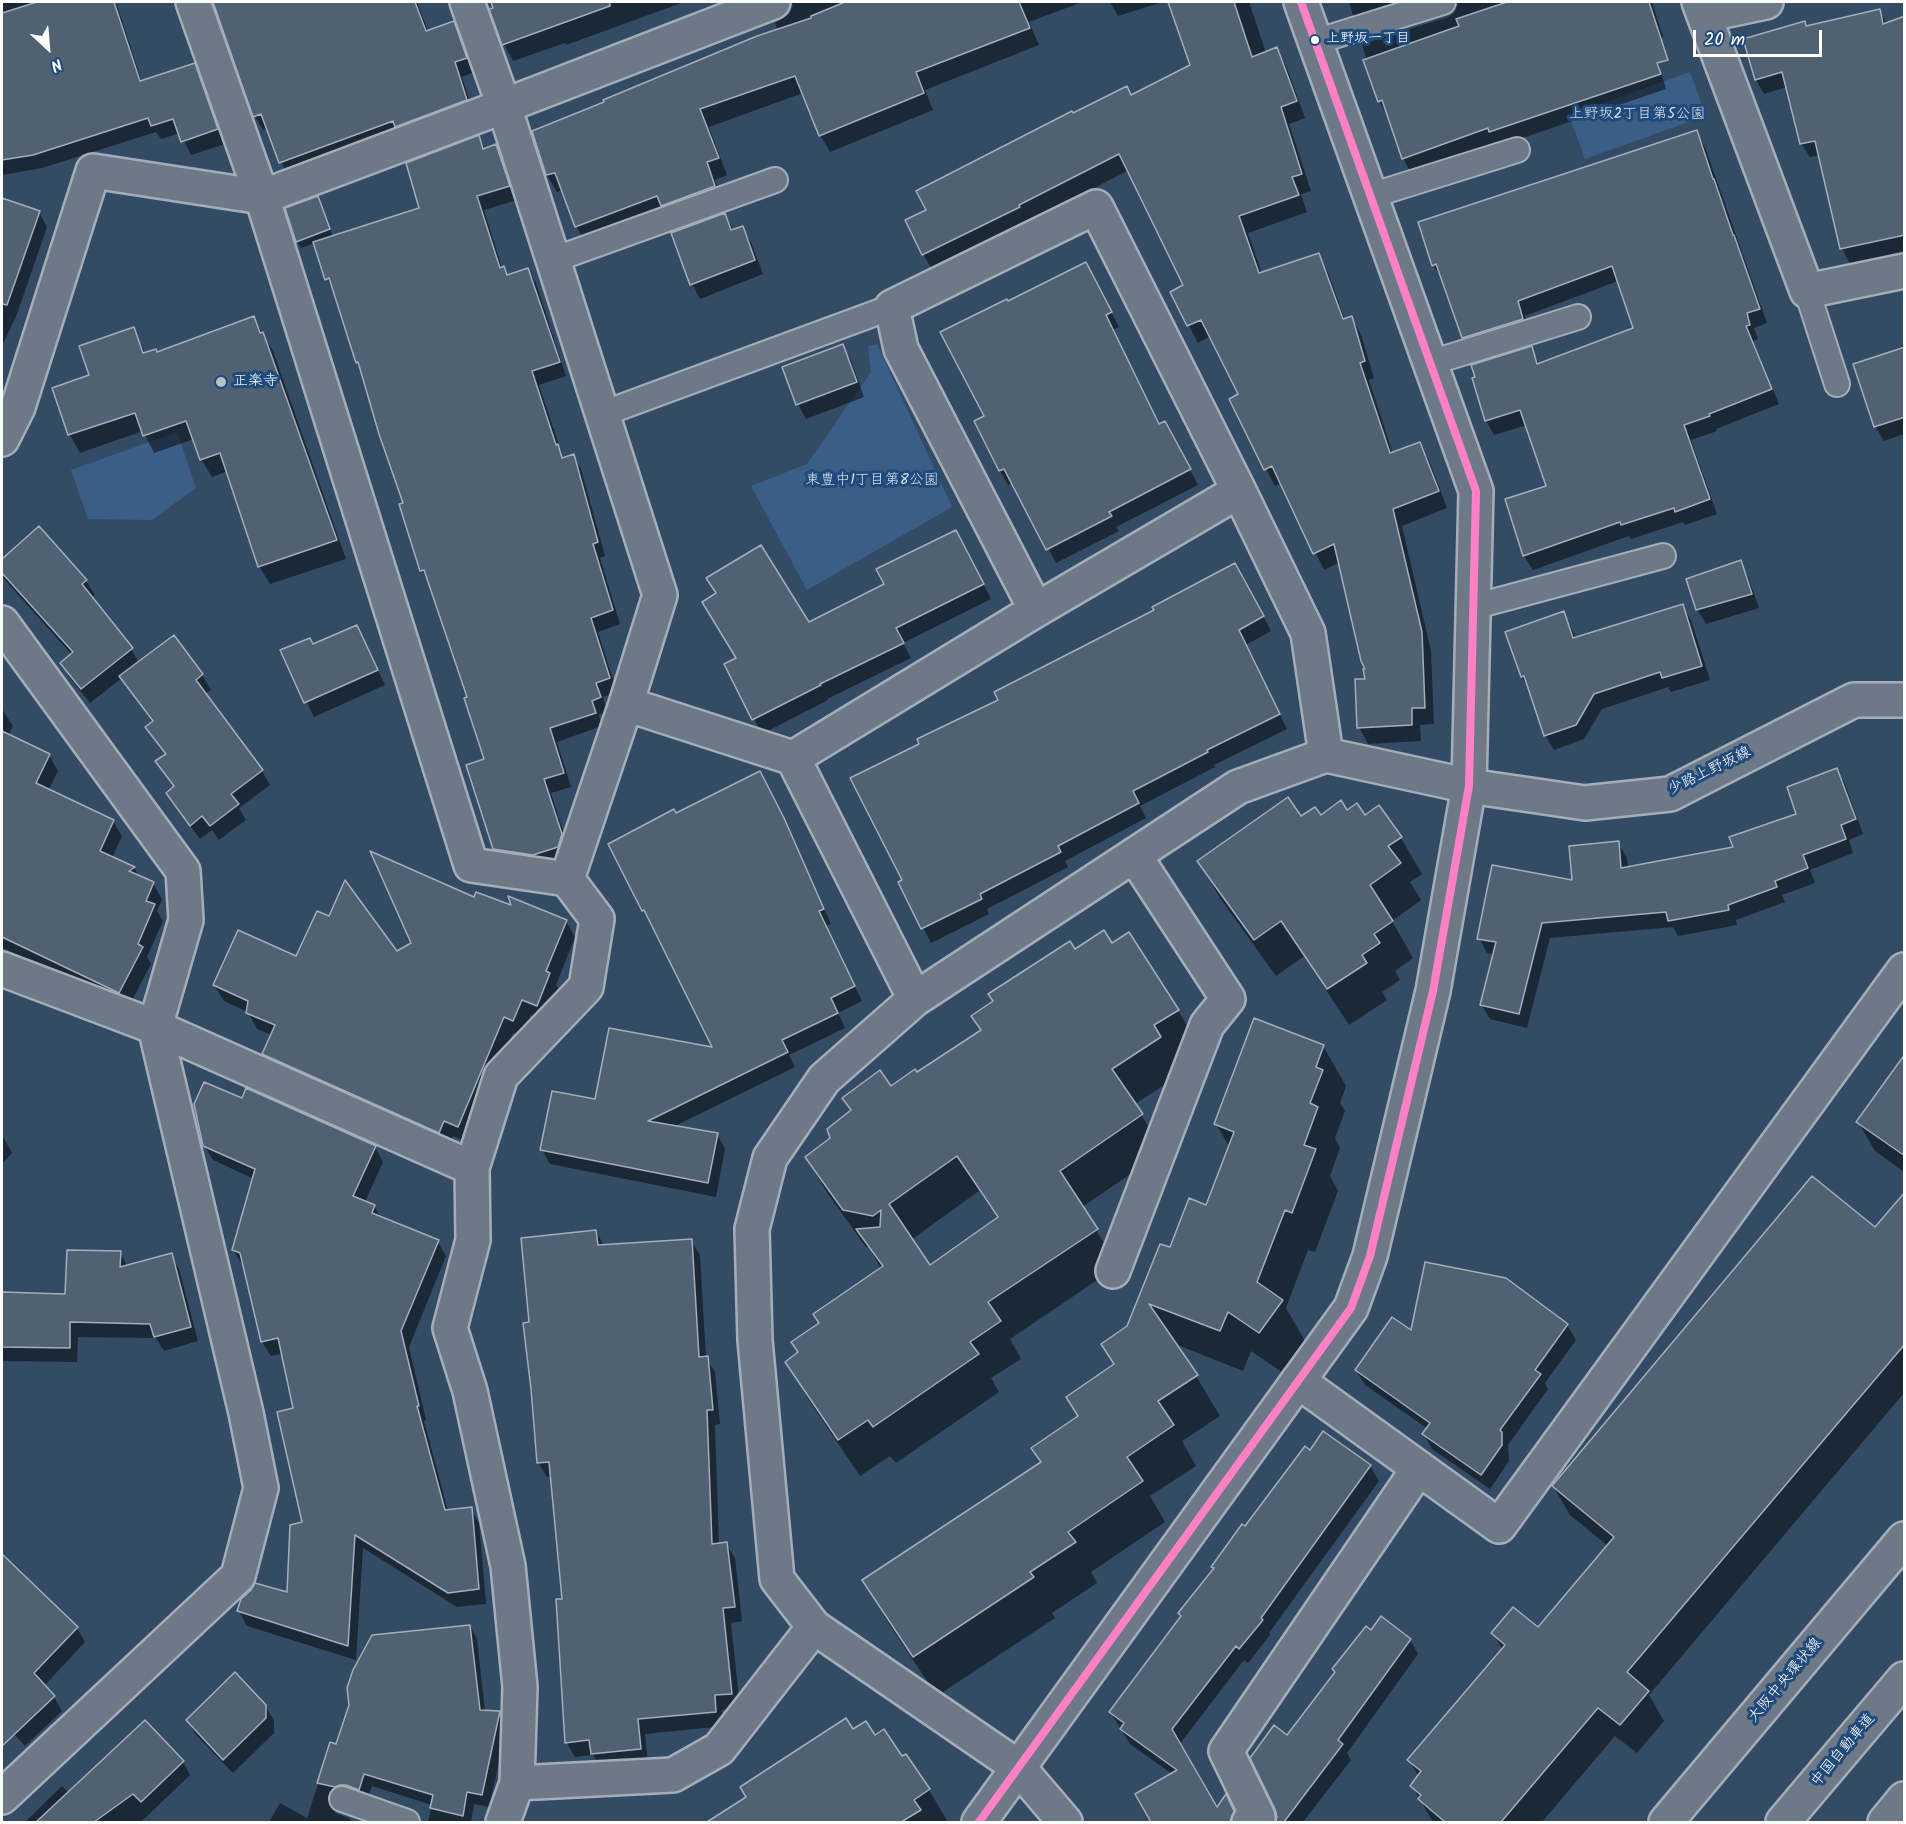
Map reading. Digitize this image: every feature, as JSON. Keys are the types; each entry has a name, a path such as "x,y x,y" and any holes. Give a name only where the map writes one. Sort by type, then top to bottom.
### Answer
{"main road":[{"path":"193,2 262,197 471,865 567,879 597,919 586,987 501,1076 472,1168 473,1240 450,1328 470,1391 508,1566 520,1687 518,1784 503,1822"},
{"path":"467,2 504,106 660,595 567,879"},
{"path":"979,1822 1351,1308 1370,1256 1433,991 1469,786 1476,490 1300,2"},
{"path":"1766,2 1702,8 1807,291 1905,271"},
{"path":"2,439 18,407 93,171 262,197 504,106 755,5"},
{"path":"1036,610 901,349 892,308 1096,207 1308,633 1326,755 1238,787 915,999 824,1079 770,1158 752,1229 755,1340 777,1579 814,1627 1018,1767 1065,1822"},
{"path":"793,758 1036,610 1239,491"},
{"path":"2,623 183,871 186,920 155,1027 246,1413 261,1488 238,1576 2,1797"},
{"name":"少路上野坂線","path":"1326,755 1469,786 1585,803 1670,794 1854,700 1905,700"},
{"path":"626,704 793,758 915,999"},
{"path":"1113,1271 1207,1025 1228,999 1134,855"},
{"path":"2,969 155,1027 472,1168"},
{"path":"1298,1381 1499,1526 1905,970"},
{"path":"1249,1822 1258,1817 1226,1751 1419,1468"},
{"name":"大阪中央環状線","path":"1666,1822 1905,1539"},
{"path":"518,1784 673,1775 719,1749 814,1627"},
{"name":"中国自動車道","path":"1783,1822 1905,1679"},
{"path":"1885,1822 1905,1799"}],"lane":[{"path":"1315,42 1443,2"},
{"path":"1370,196 1517,150"},
{"path":"553,260 775,180"},
{"path":"1807,291 1837,384"},
{"path":"602,414 892,308"},
{"path":"1430,363 1578,317"},
{"path":"1473,607 1663,556"},
{"path":"342,1800 407,1822"}],"green space":[{"name":"上野坂2丁目第5公園","path":"1690,72 1706,116 1585,159 1569,115"},
{"name":"東豊中1丁目第8公園","path":"877,344 952,507 807,590 751,486 807,464 871,372 868,346"},
{"path":"177,432 196,488 152,520 88,519 71,470"}],"building":[{"path":"37,2 114,2 140,81 195,63 218,129 181,142 173,119 151,126 148,118 33,155 2,160 2,13"},
{"path":"213,2 415,2 426,31 454,21 467,58 455,62 467,100 395,127 393,121 279,163 261,114 253,117"},
{"path":"491,2 610,2 610,6 502,45 489,9 493,8"},
{"path":"845,2 1019,2 1030,28 916,72 924,93 819,136 795,76 700,109 719,158 707,162 715,186 661,206 657,196 575,227 555,173 546,175 532,131 757,36 811,18 811,16"},
{"path":"1168,2 1234,2 1252,57 1277,47 1297,101 1281,107 1302,174 1292,177 1299,195 1239,216 1259,273 1319,253 1343,319 1352,316 1365,361 1360,363 1390,453 1420,442 1439,491 1393,509 1422,632 1425,708 1412,708 1412,725 1357,728 1355,679 1365,679 1363,669 1365,669 1361,661 1334,544 1313,554 1272,466 1264,470 1229,399 1238,394 1201,320 1187,326 1170,292 1183,285 1119,154 1019,205 1020,207 922,255 905,220 926,210 916,191 1072,111 1073,113 1127,86 1131,95 1190,65"},
{"path":"1507,2 1649,2 1668,60 1657,63 1661,74 1489,132 1488,128 1402,159 1382,100 1378,102 1363,60 1459,26 1456,19"},
{"path":"1880,9 1883,24 1905,16 1905,235 1840,249 1815,141 1800,144 1782,72 1755,80 1743,39 1805,21 1806,26"},
{"path":"1697,130 1760,309 1747,313 1750,325 1746,326 1772,389 1684,425 1710,499 1675,512 1674,508 1621,525 1620,522 1523,556 1505,499 1546,486 1520,410 1485,421 1472,378 1475,377 1471,365 1532,346 1537,364 1633,328 1612,266 1518,301 1523,319 1462,338 1436,264 1432,266 1418,222"},
{"path":"479,135 483,149 496,144 510,186 477,196 500,268 504,266 507,275 528,268 560,362 532,371 562,458 574,454 598,542 593,544 613,610 591,618 610,678 596,683 601,697 592,701 596,713 550,728 564,773 544,779 562,834 558,847 533,855 493,849 466,765 484,759 464,698 467,697 424,570 420,571 399,504 403,503 379,434 358,362 356,363 329,278 325,280 313,242 419,208 406,163"},
{"path":"318,196 330,229 296,242 285,208"},
{"path":"2,198 40,211 7,305 2,304"},
{"path":"725,213 731,230 743,226 755,260 690,285 671,233"},
{"path":"1086,262 1112,312 1106,315 1159,424 1165,421 1191,469 1109,512 1112,516 1046,550 1004,469 999,471 974,421 984,416 940,332"},
{"path":"254,316 260,333 263,332 337,540 258,567 220,453 200,460 186,421 143,436 135,413 68,435 52,388 89,375 79,346 134,327 143,353 156,349 157,352"},
{"path":"843,344 857,382 796,405 782,367"},
{"path":"1905,347 1905,417 1874,427 1853,364"},
{"path":"39,526 87,580 82,584 133,648 81,689 60,663 73,652 2,573 2,559"},
{"path":"956,530 984,584 896,628 904,643 752,720 724,664 736,658 702,602 716,593 706,578 761,545 809,622 884,584 876,569"},
{"path":"1741,560 1752,594 1696,610 1686,579"},
{"path":"1235,563 1264,616 1239,630 1280,714 1207,750 1208,752 1133,791 1139,803 1058,846 1061,852 980,894 982,899 921,929 898,882 902,880 850,778 919,744 917,739 998,700 994,692 1154,610 1152,607"},
{"path":"1683,604 1702,666 1662,678 1660,672 1594,694 1576,725 1544,736 1524,676 1521,677 1505,632 1564,611 1573,638"},
{"path":"357,625 378,670 304,703 280,650 310,638 313,644"},
{"path":"174,635 203,674 196,680 263,770 231,794 239,804 210,826 202,816 190,826 166,793 174,786 155,761 166,754 145,727 153,721 119,676"},
{"path":"2,731 50,754 36,783 114,820 100,851 135,867 129,871 154,882 146,901 155,904 138,944 143,947 119,993 2,937"},
{"path":"1837,768 1856,819 1841,825 1846,839 1803,855 1808,868 1775,881 1777,887 1728,905 1729,910 1668,921 1666,912 1542,923 1519,1014 1480,1005 1496,942 1477,939 1492,865 1572,880 1569,846 1619,841 1621,868 1733,847 1729,837 1796,814 1787,787"},
{"path":"760,771 784,818 824,909 819,911 855,986 831,998 838,1013 782,1040 788,1052 648,1121 718,1133 708,1183 540,1150 552,1091 595,1099 609,1028 712,1047 644,910 642,911 608,844 674,809 676,813"},
{"path":"1288,797 1301,816 1315,807 1321,815 1341,800 1347,810 1357,803 1365,815 1379,805 1402,837 1388,846 1401,863 1370,885 1393,921 1374,934 1380,943 1362,955 1367,963 1327,989 1281,921 1254,940 1197,861"},
{"path":"370,851 474,897 476,892 511,905 508,896 567,920 546,971 550,973 537,1006 522,1000 513,1021 504,1017 458,1127 444,1121 439,1133 262,1054 275,1025 246,1013 248,1001 213,985 238,930 296,956 317,911 329,916 345,880 397,951 411,943"},
{"path":"1104,930 1112,943 1129,932 1179,1010 1154,1025 1161,1037 1112,1069 1143,1114 1060,1171 1098,1229 988,1302 1001,1321 970,1342 979,1354 873,1427 868,1420 838,1440 785,1362 798,1352 791,1342 819,1323 813,1314 883,1266 856,1229 880,1227 881,1210 873,1216 843,1210 805,1157 830,1138 827,1129 851,1110 842,1098 880,1070 891,1086 915,1069 917,1072 981,1030 971,1016 993,1001 988,994 1070,941 1075,949","holes":["957,1156 998,1217 930,1265 889,1204"]},
{"path":"1254,1018 1324,1045 1316,1067 1323,1070 1310,1103 1318,1107 1304,1145 1316,1149 1292,1213 1285,1210 1257,1282 1283,1300 1259,1333 1228,1312 1220,1331 1149,1304 1198,1375 1158,1401 1174,1425 1127,1457 1143,1481 1068,1532 1076,1542 1030,1572 1034,1577 913,1657 862,1580 1041,1462 1031,1448 1078,1416 1066,1397 1114,1364 1101,1344 1127,1326 1160,1244 1170,1247 1189,1198 1206,1205 1234,1132 1214,1124"},
{"path":"1905,1054 1905,1156 1856,1122"},
{"path":"204,1082 242,1098 246,1088 376,1146 353,1196 375,1205 372,1213 439,1240 401,1331 419,1406 417,1406 445,1510 472,1507 479,1589 448,1593 355,1535 348,1646 237,1611 241,1599 255,1583 287,1592 290,1525 302,1522 277,1412 293,1408 278,1338 261,1342 240,1253 232,1250 255,1169 203,1146 194,1104"},
{"path":"1812,1176 1875,1227 1905,1192 1905,1344 1627,1672 1649,1691 1620,1725 1598,1708 1501,1822 1445,1822 1418,1799 1421,1795 1410,1786 1421,1771 1407,1760 1505,1645 1491,1633 1513,1607 1538,1627 1614,1537 1552,1486"},
{"path":"596,1230 598,1245 692,1239 699,1357 708,1356 713,1410 707,1410 712,1544 727,1542 735,1607 723,1608 732,1694 715,1695 716,1712 638,1719 641,1749 591,1754 589,1740 565,1743 556,1599 562,1599 549,1462 537,1463 523,1323 529,1322 521,1238"},
{"path":"67,1250 121,1251 120,1267 172,1253 191,1327 154,1337 150,1324 70,1322 70,1348 2,1347 2,1292 65,1294"},
{"path":"1425,1262 1506,1278 1568,1324 1535,1370 1541,1374 1500,1430 1502,1445 1481,1475 1422,1434 1430,1423 1355,1370 1392,1317 1411,1330"},
{"path":"1323,1431 1371,1465 1261,1618 1263,1620 1239,1649 1236,1646 1172,1729 1217,1807 1226,1794 1234,1811 1230,1822 1151,1822 1135,1794 1177,1770 1120,1729 1124,1723 1109,1712 1181,1616 1178,1613 1214,1568 1211,1567 1242,1524 1245,1526 1305,1446 1310,1450"},
{"path":"2,1554 78,1627 34,1673 55,1696 2,1746"},
{"path":"1381,1616 1411,1639 1338,1740 1343,1744 1284,1822 1275,1822 1277,1817 1275,1809 1250,1758 1274,1725 1287,1735 1335,1672 1332,1669 1366,1626 1371,1630"},
{"path":"470,1625 480,1710 500,1711 482,1795 467,1792 463,1816 430,1808 433,1795 364,1774 359,1790 346,1785 335,1787 317,1783 330,1742 336,1744 349,1705 347,1688 353,1670 372,1635"},
{"path":"235,1672 266,1705 266,1718 223,1760 186,1720"},
{"path":"846,1718 853,1729 866,1721 875,1735 884,1729 902,1756 906,1754 930,1789 914,1800 921,1810 901,1822 707,1822 746,1797 740,1787"},
{"path":"145,1720 184,1761 141,1802 133,1794 94,1822 36,1822"}],"transit line":[{"path":"979,1822 1351,1308 1370,1256 1433,991 1469,786 1476,491 1301,2"}],"place":[{"name":"上野坂一丁目","path":"1315,40"},
{"name":"正楽寺","path":"221,382"}]}
